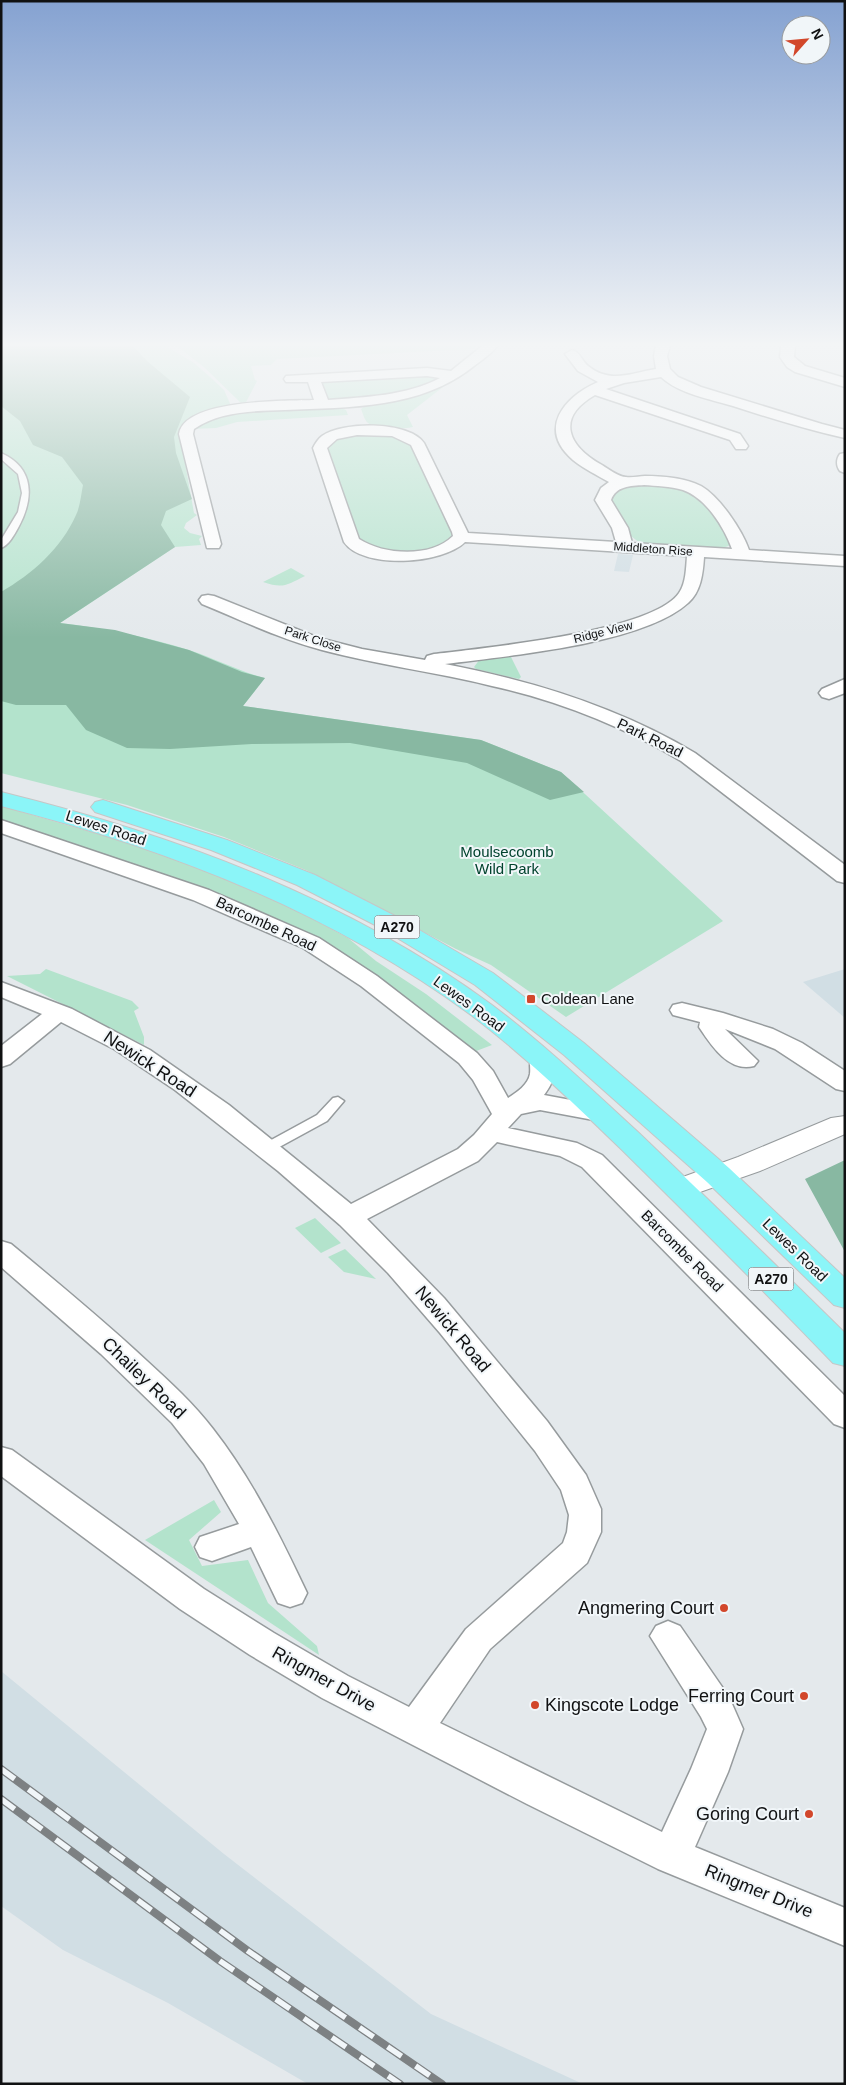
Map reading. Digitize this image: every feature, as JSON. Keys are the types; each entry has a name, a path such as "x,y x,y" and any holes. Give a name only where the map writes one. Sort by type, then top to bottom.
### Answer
{"main road":[{"name":"Lewes Road","path":"1,780 67,796 144,819 219,845 306,880 388,922 484,979 574,1049 725,1183 845,1297"},
{"name":"Lewes Road","path":"1,799 49,810 124,833 283,893 366,935 414,964 462,996 538,1057 688,1197 845,1354"},
{"path":"484,979 530,1019 554,1044 538,1057"}],"street":[{"path":"188,443 213,544"},
{"path":"322,443 320,448 352,542 362,549 375,553 415,555 446,549 455,544 461,537 416,443"},
{"path":"567,443 586,462 624,483"},
{"path":"845,457 845,468"},
{"path":"624,547 625,539 622,530 603,498 608,489 624,483 660,480 697,490 706,498 739,541 742,554"},
{"name":"Middleton Rise","path":"461,537 845,561"},
{"name":"Ridge View","path":"467,665 635,624 662,614 679,603 688,593 694,574 696,552"},
{"name":"Park Close","path":"208,600 326,645 422,665"},
{"name":"Park Road","path":"422,665 467,665 528,689 585,708 672,747 688,757 845,876"},
{"name":"Barcombe Road","path":"1,826 201,895 278,927 311,943 369,981 468,1058 484,1076 505,1118 592,1161 845,1416"},
{"name":"Newick Road","path":"1,988 59,1012 120,1042 160,1066 267,1148 348,1216 379,1246 444,1316 532,1425 577,1488 586,1518 584,1535 575,1553 478,1640 415,1729"},
{"path":"682,1010 714,1018 776,1040 845,1082"},
{"path":"1,1059 59,1012"},
{"path":"714,1018 712,1027 719,1039 745,1061"},
{"path":"348,1216 468,1155 478,1148 540,1081 543,1072 538,1057"},
{"path":"505,1118 540,1102 599,1113"},
{"path":"688,1197 725,1183 845,1125"},
{"path":"725,1183 771,1171 845,1140"},
{"name":"Chailey Road","path":"1,1251 69,1307 182,1414 202,1437 260,1530 290,1593"},
{"name":"Ringmer Drive","path":"1,1459 192,1599 262,1644 335,1687 540,1792 672,1856 845,1927"},
{"path":"212,1547 260,1530"},
{"path":"668,1636 716,1708 725,1729 709,1772 681,1831 672,1856"}],"lane":[{"path":"1,455 21,473 27,494 14,532 1,546"},
{"path":"267,1148 322,1118 338,1101"}],"shaded area":[{"path":"618,554 633,555 629,572 614,571"},
{"path":"845,969 845,1018 803,982"},
{"path":"1,1671 224,1854 431,2014 583,2084 308,2084 168,2003 63,1950 1,1906"}],"green space":[{"name":"Moulsecoomb Wild Park","path":"1,443 182,443 194,513 197,515 186,523 184,528 190,533 202,536 199,539 201,545 175,547 60,623 109,630 157,641 189,650 265,678 243,706 481,740 561,772 723,921 566,1017 491,965 456,949 308,871 224,837 127,805 1,773"},
{"path":"32,443 175,443 176,453 192,499 166,511 161,525 175,547 60,623 115,630 189,650 242,672 265,678 243,706 481,740 561,772 584,792 550,800 467,763 350,743 252,744 170,749 127,748 86,730 66,705 16,705 1,701 1,592 24,577 54,550 70,527 77,512 83,485 62,457"},
{"path":"331,443 411,443 455,536 446,545 412,553 384,551 361,541 327,449"},
{"path":"628,485 673,485 699,498 731,537 731,545 720,549 644,544 638,541 622,525 609,497"},
{"path":"291,568 305,576 280,586 263,582"},
{"path":"510,655 521,677 519,679 474,667 480,659"},
{"path":"1,806 129,843 197,867 292,908 348,938 376,961 426,994 492,1045 471,1053 301,932 246,906 190,885 1,821"},
{"path":"46,969 132,1001 139,1008 134,1011 144,1037 144,1045 7,976 40,974"},
{"path":"845,1160 845,1252 805,1179"},
{"path":"315,1218 341,1243 321,1253 295,1228"},
{"path":"345,1249 376,1279 344,1272 328,1257"},
{"path":"214,1500 221,1512 189,1540 202,1566 248,1560 268,1603 317,1646 319,1655 145,1540"}],"railway":[{"path":"1,1769 248,1951 442,2084"},
{"path":"1,1799 220,1961 400,2084"}],"place":[{"name":"Coldean Lane","path":"531,999"},
{"name":"Angmering Court","path":"724,1608"},
{"name":"Ferring Court","path":"804,1696"},
{"name":"Kingscote Lodge","path":"535,1705"},
{"name":"Goring Court","path":"809,1814"}]}
